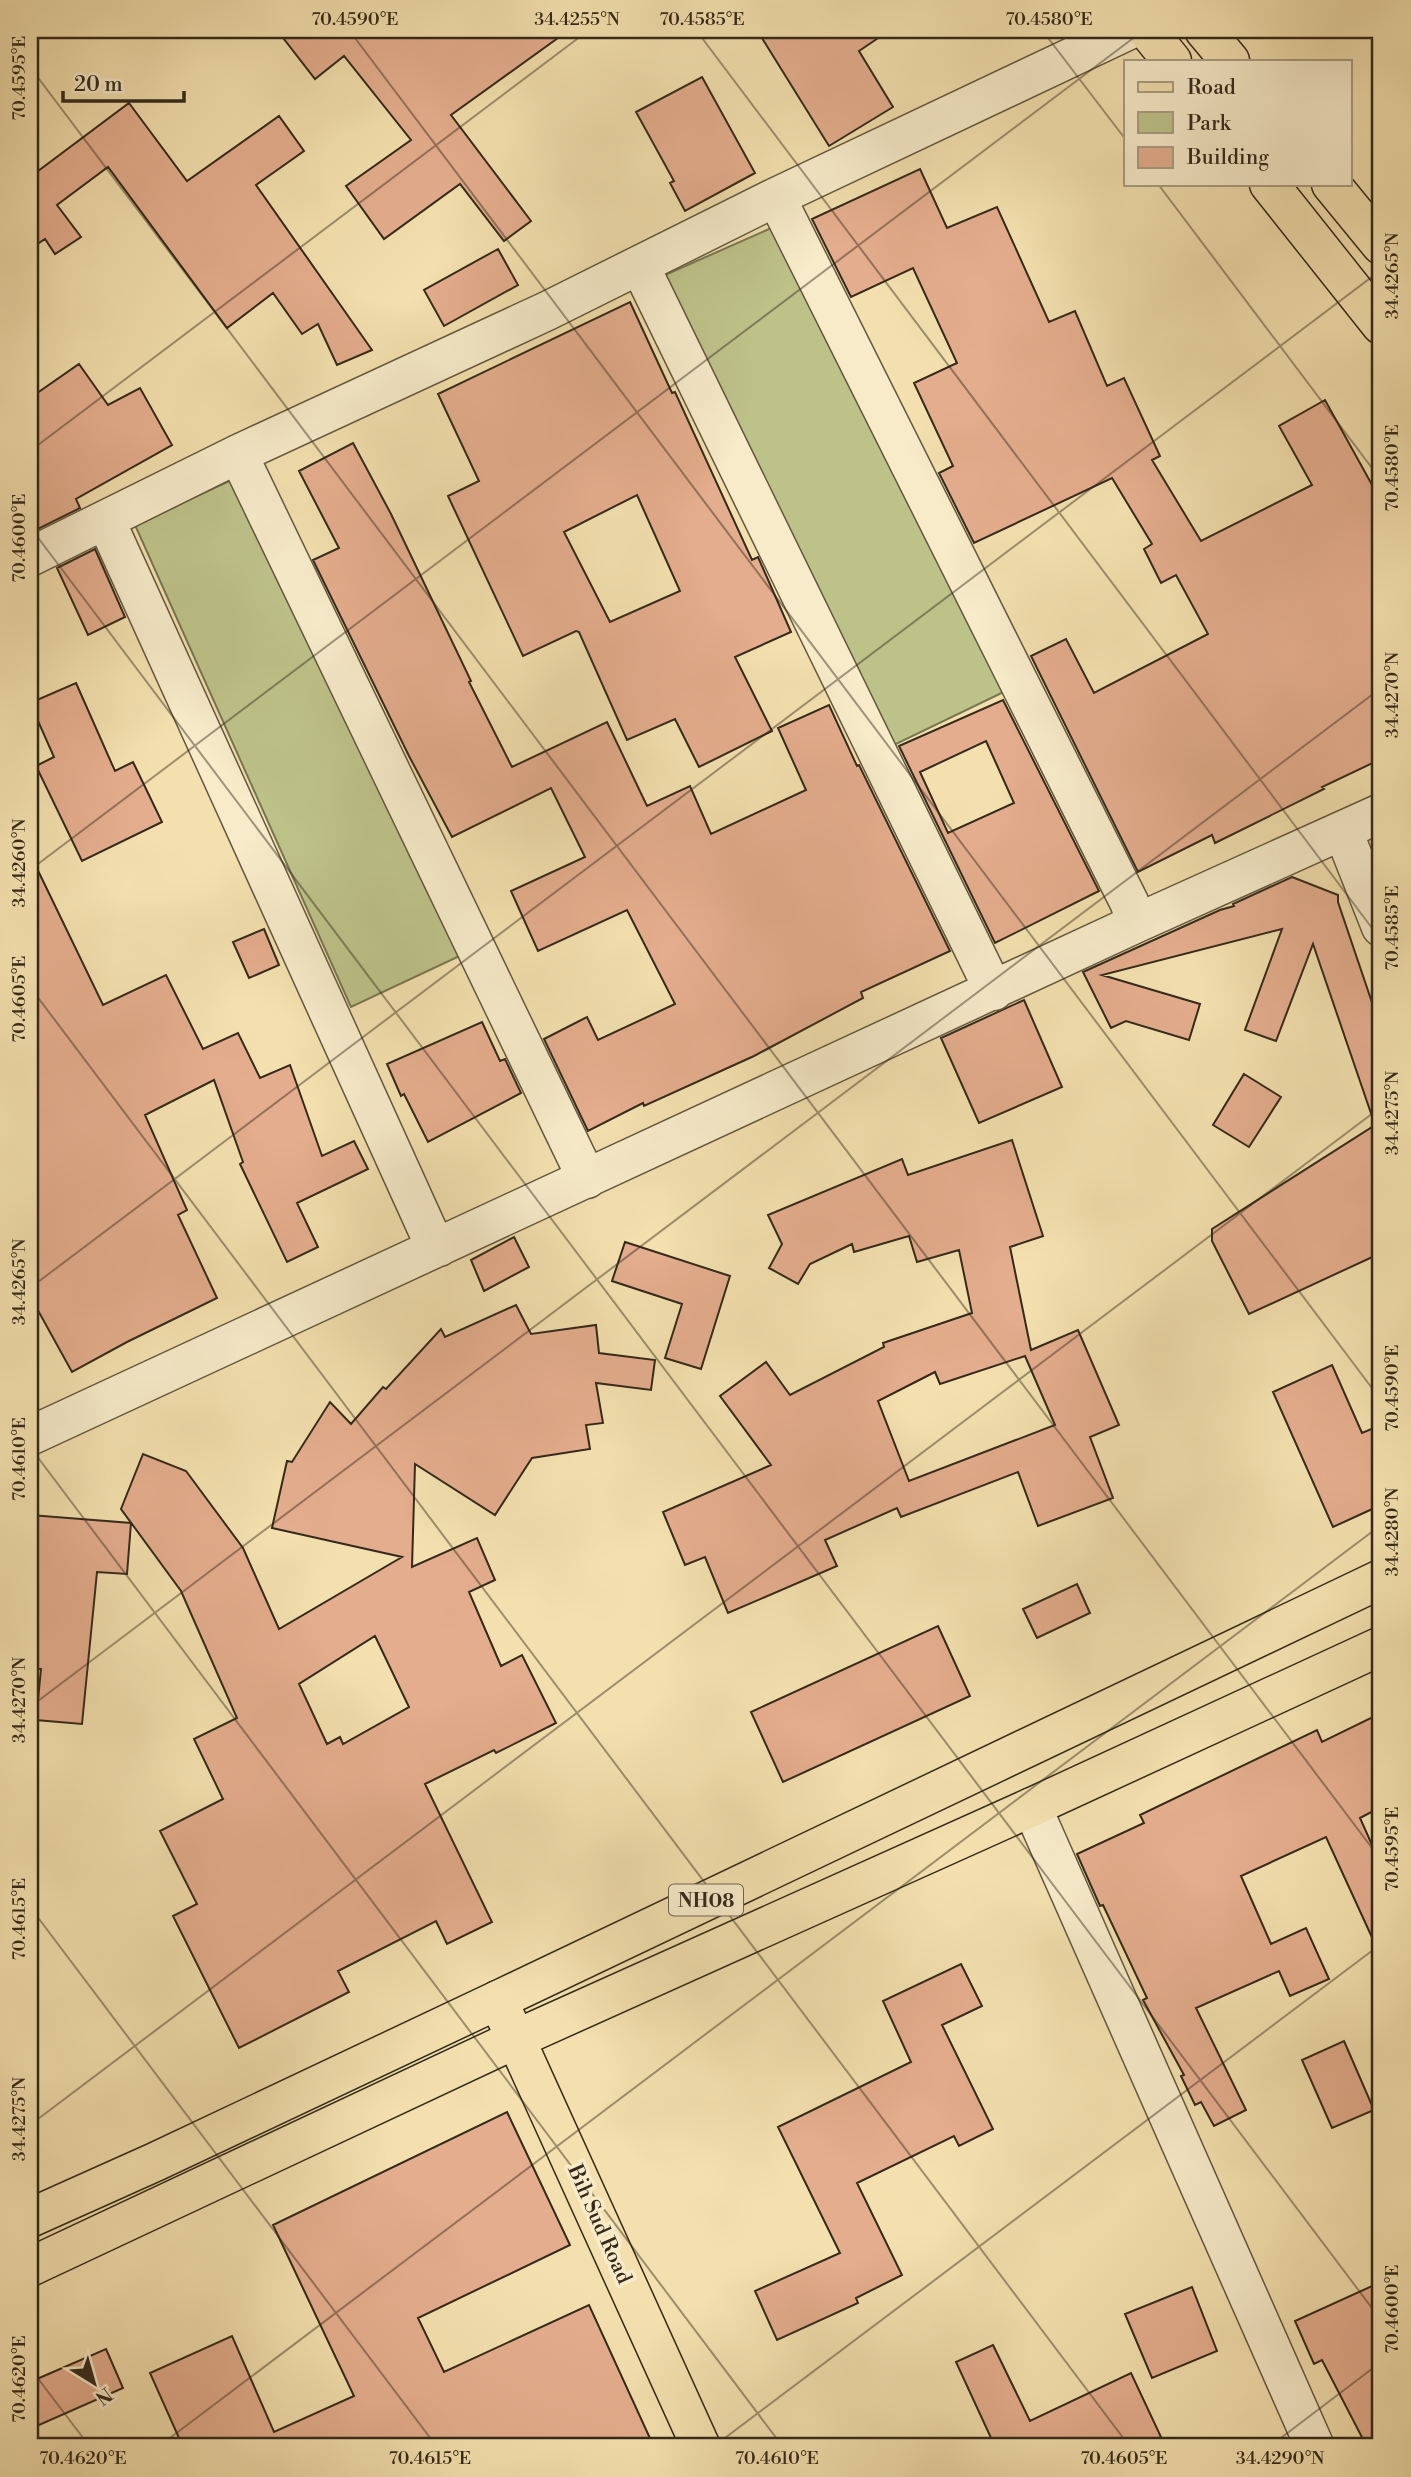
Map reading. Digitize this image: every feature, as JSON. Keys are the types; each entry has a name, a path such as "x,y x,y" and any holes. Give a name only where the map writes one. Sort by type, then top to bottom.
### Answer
{"main road":[{"path":"1147,30 1171,60"},
{"path":"1204,30 1229,60"},
{"path":"1271,186 1381,325"},
{"path":"1333,186 1381,245"},
{"name":"NH08","path":"30,2218 498,2000 1381,1579"},
{"name":"NH08","path":"30,2267 516,2039 1032,1807 1381,1646"},
{"name":"Bih Sud Road","path":"498,2000 701,2447"}],"street":[{"path":"30,557 238,454 640,266 776,197 1129,30"},
{"path":"776,197 1129,902 1137,923"},
{"path":"640,266 994,991"},
{"path":"238,454 587,1179"},
{"path":"106,521 428,1231 439,1247"},
{"path":"30,1436 1137,923 1381,813"},
{"path":"1343,831 1381,927"},
{"path":"1032,1807 1315,2447"}],"green space":[{"path":"785,222 1014,687 894,745 665,275"},
{"path":"240,476 466,953 351,1007 135,525"}],"building":[{"path":"277,30 569,30 451,115 531,221 504,241 460,184 384,239 346,186 411,140 344,56 315,79"},
{"path":"757,30 890,30 859,51 893,107 829,146"},
{"path":"702,77 755,173 685,211 670,183 674,181 636,112"},
{"path":"129,103 187,181 279,116 304,151 256,185 372,350 337,365 318,324 302,334 273,293 227,328 108,167 57,205 81,237 55,254 45,239 30,249 30,167 34,174"},
{"path":"920,169 947,228 997,207 1049,322 1075,311 1107,386 1124,378 1160,456 1152,460 1201,541 1312,485 1279,426 1325,400 1381,501 1381,759 1215,843 1212,835 1138,872 1031,656 1066,639 1094,693 1208,634 1176,575 1161,583 1144,549 1152,544 1112,478 974,543 939,473 953,466 914,383 957,363 913,268 851,297 812,219"},
{"path":"498,249 518,285 444,326 424,290"},
{"path":"630,302 672,393 675,392 752,560 758,557 791,632 735,657 772,731 699,767 675,719 627,740 579,632 576,631 523,656 448,496 479,481 438,394","holes":["637,495 680,591 610,622 564,532"]},
{"path":"79,364 108,405 140,388 172,445 76,499 80,508 38,529 30,511 30,398"},
{"path":"353,443 391,514 471,681 469,682 512,767 607,722 647,806 690,786 711,834 806,790 778,728 829,705 950,951 861,992 863,998 754,1056 644,1106 643,1103 588,1131 544,1039 587,1017 598,1040 675,1004 627,910 538,951 511,891 585,857 551,788 452,837 409,756 313,560 339,548 299,471"},
{"path":"95,549 125,617 88,635 57,568"},
{"path":"76,683 115,771 133,762 162,822 82,861 36,766 54,757 30,703"},
{"path":"1003,700 1099,891 995,943 899,746","holes":["986,741 1014,803 948,833 920,772"]},
{"path":"30,854 103,1005 166,975 203,1049 238,1033 260,1078 290,1065 322,1156 354,1141 368,1169 297,1203 318,1247 287,1262 240,1164 243,1162 214,1080 145,1115 187,1210 178,1215 217,1298 72,1372 30,1296"},
{"path":"1292,877 1338,895 1338,902 1381,1029 1381,1253 1249,1314 1212,1241 1212,1229 1375,1125 1313,944 1276,1041 1245,1030 1282,929 1102,975 1200,1004 1189,1040 1126,1021 1111,1028 1083,972 1234,906 1233,904"},
{"path":"264,929 279,965 249,978 233,942"},
{"path":"1024,1000 1062,1087 979,1123 941,1038"},
{"path":"482,1022 500,1061 505,1059 521,1093 428,1142 404,1094 401,1096 387,1064"},
{"path":"1244,1074 1281,1097 1249,1147 1213,1125"},
{"path":"1012,1140 1043,1236 1010,1247 1031,1350 1078,1330 1119,1425 1090,1437 1113,1498 1038,1526 1018,1472 901,1517 897,1508 825,1540 837,1566 728,1613 705,1557 685,1565 663,1512 771,1465 720,1396 766,1362 790,1395 884,1347 883,1343 972,1313 959,1250 917,1262 909,1236 854,1252 852,1244 810,1264 798,1284 769,1268 782,1244 768,1215 902,1159 908,1175","holes":["1025,1356 1055,1425 909,1481 878,1401 935,1372 940,1384"]},
{"path":"514,1237 529,1267 484,1291 471,1260"},
{"path":"625,1242 730,1276 701,1369 665,1358 682,1304 612,1281"},
{"path":"516,1305 531,1334 596,1325 599,1353 655,1360 651,1390 596,1383 603,1423 586,1425 590,1449 532,1458 495,1515 415,1464 412,1567 477,1538 495,1580 469,1592 501,1666 522,1655 556,1723 425,1784 492,1922 447,1944 436,1921 338,1971 349,1992 239,2048 173,1916 197,1904 160,1831 223,1799 194,1739 237,1718 181,1591 121,1509 143,1454 186,1471 243,1548 279,1629 402,1557 272,1528 287,1461 292,1462 330,1402 351,1424 383,1387 386,1389 441,1329 445,1337","holes":["375,1636 409,1707 343,1744 340,1737 327,1744 299,1684"]},
{"path":"1332,1365 1362,1433 1381,1425 1381,1505 1333,1527 1273,1392"},
{"path":"30,1515 131,1523 127,1574 97,1572 82,1724 36,1720 41,1669 30,1669"},
{"path":"1077,1584 1090,1613 1037,1638 1023,1609"},
{"path":"938,1626 970,1696 783,1782 751,1712"},
{"path":"1381,1713 1381,1807 1360,1818 1381,1865 1381,1957 1326,1837 1241,1876 1271,1944 1306,1928 1329,1979 1290,1996 1279,1971 1196,2008 1246,2110 1214,2126 1201,2102 1195,2105 1181,2076 1184,2075 1143,2000 1147,1998 1077,1854 1144,1823 1140,1815 1317,1730 1322,1742"},
{"path":"961,1964 982,2006 942,2025 993,2129 959,2146 954,2136 857,2183 902,2275 856,2298 858,2303 777,2340 755,2291 840,2253 778,2127 911,2062 883,2001"},
{"path":"1344,2041 1374,2110 1332,2128 1302,2060"},
{"path":"507,2112 570,2245 418,2318 444,2372 589,2305 654,2447 183,2447 150,2373 232,2336 274,2432 354,2396 273,2225"},
{"path":"1381,2282 1381,2447 1367,2447 1322,2360 1314,2364 1295,2321"},
{"path":"1192,2287 1217,2351 1152,2378 1125,2314"},
{"path":"993,2345 1030,2421 1131,2373 1161,2437 1139,2447 975,2447 992,2440 956,2362"},
{"path":"106,2349 123,2388 30,2429 30,2382"}]}
